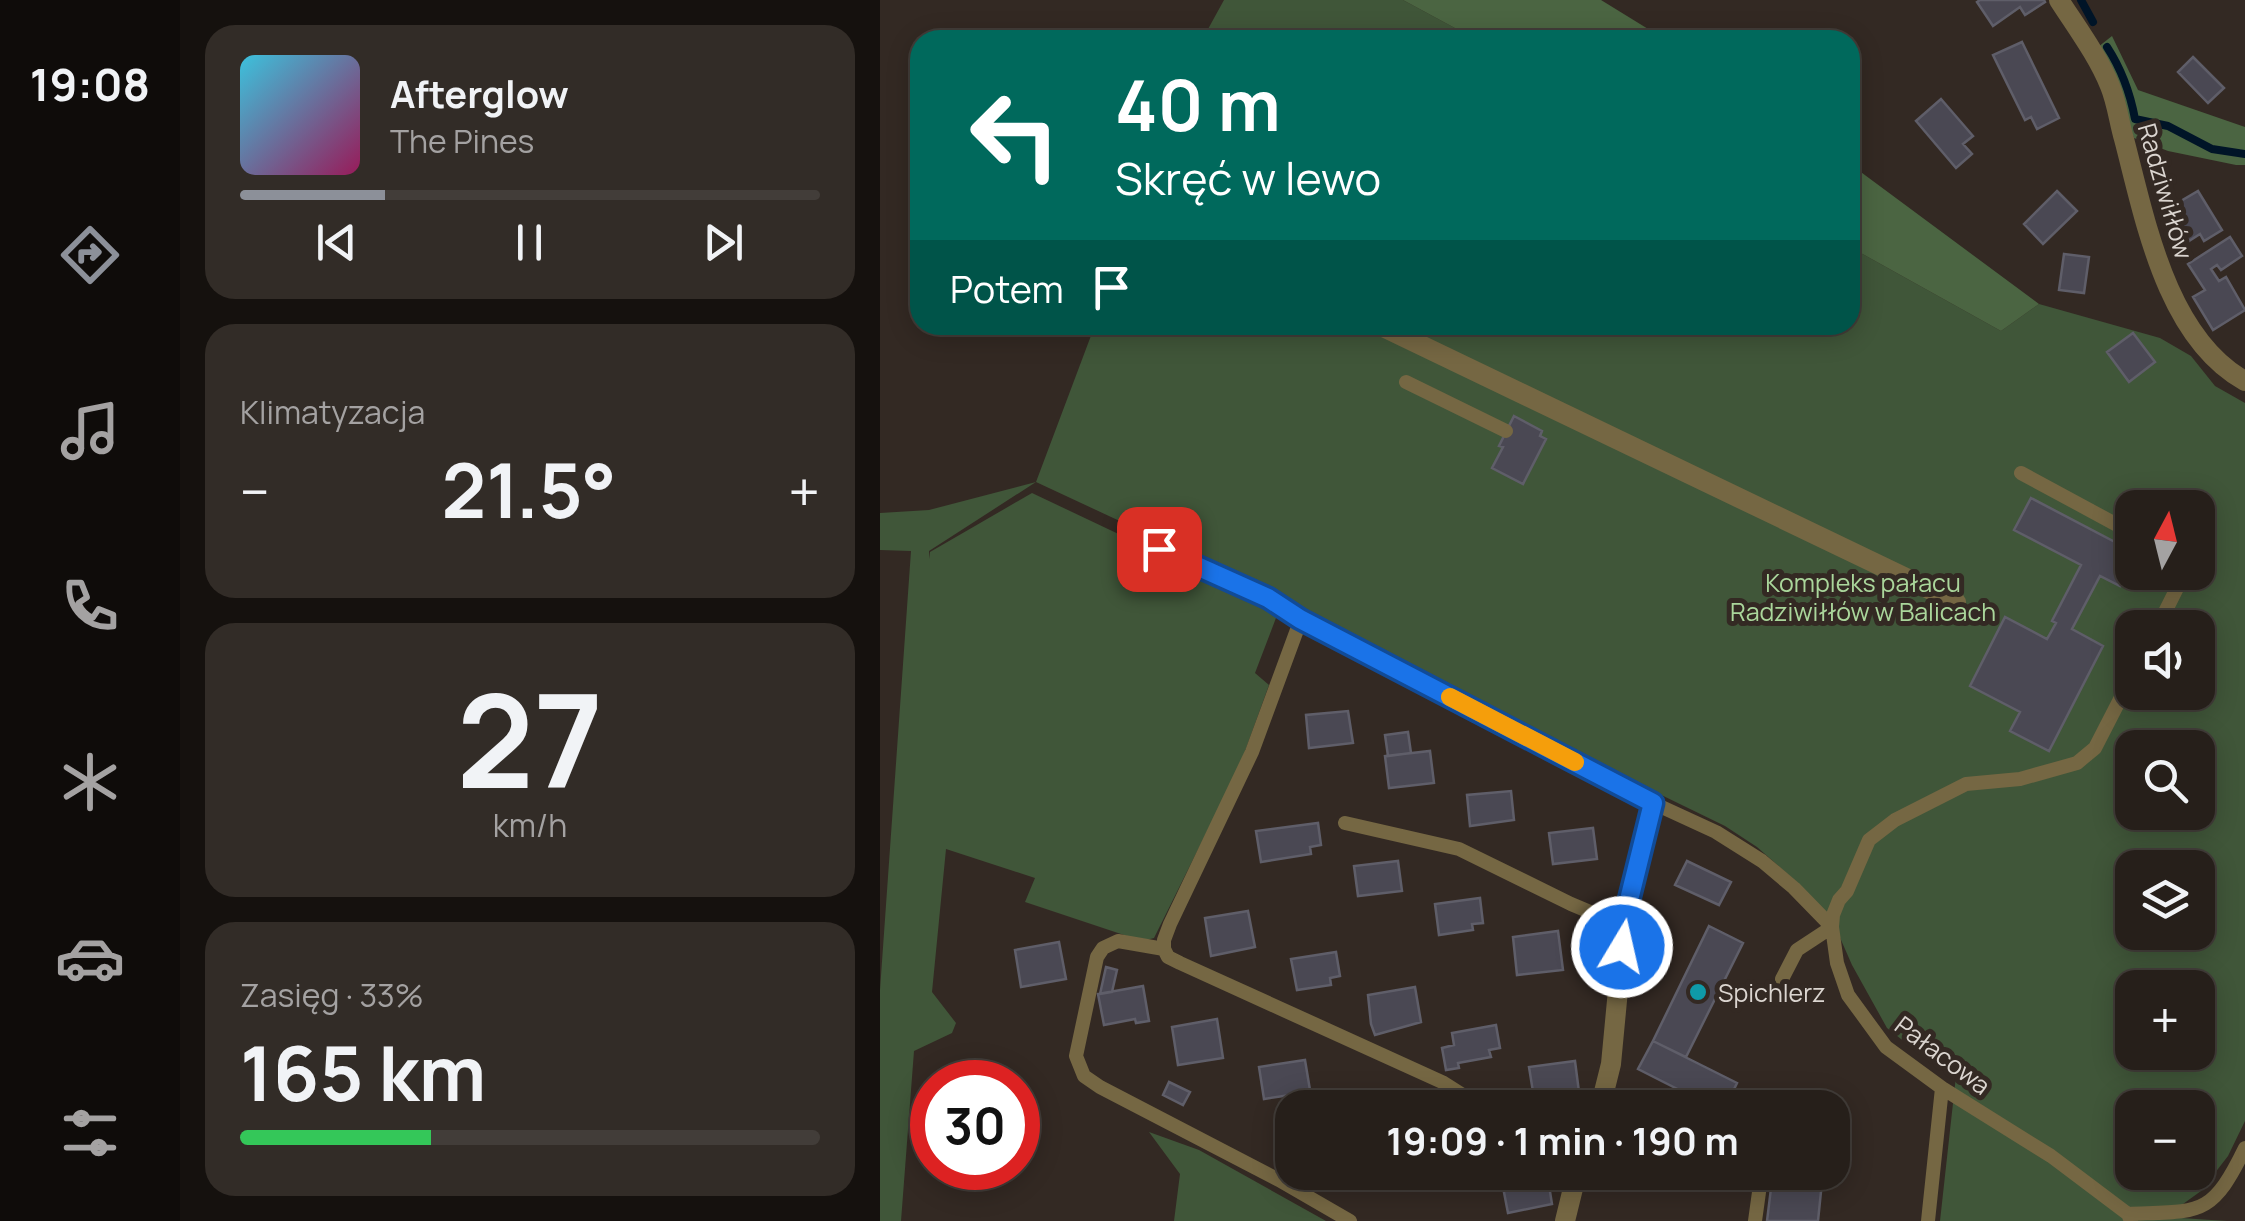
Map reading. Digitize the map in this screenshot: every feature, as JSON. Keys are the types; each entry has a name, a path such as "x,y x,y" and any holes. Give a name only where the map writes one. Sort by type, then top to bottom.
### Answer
{"street":[{"name":"Radziwiłłów","path":"2059,0 2110,87 2159,264 2188,326 2211,354 2245,381"},
{"path":"1400,335 1956,602"},
{"path":"1604,1090 1611,1064 1625,916 1653,803"},
{"path":"1565,1221 1573,1190"}],"lane":[{"path":"1406,382 1506,431"},
{"path":"2022,473 2115,524"},
{"path":"1159,549 1268,598 1300,619 1716,832 1762,861 1832,927"},
{"path":"1300,619 1252,752 1170,924 1164,949 1180,964 1454,1090"},
{"path":"1832,927 1833,915 1869,840 1895,820 1966,784 2020,779 2078,763 2095,748 2115,709"},
{"path":"1345,823 1460,849 1590,912 1625,916"},
{"path":"1782,979 1797,950 1832,927"},
{"name":"Pałacowa","path":"1832,927 1848,995 1886,1047 1942,1088 2051,1156 2129,1217"},
{"path":"1164,949 1118,941 1103,948 1097,957 1076,1056 1084,1076 1350,1221"},
{"path":"1928,1221 1942,1088"},
{"path":"2129,1217 2192,1211 2213,1201 2245,1148"},
{"path":"1755,1221 1759,1190"}],"green space":[{"path":"1224,0 1403,0 1458,30 1208,30"},
{"path":"1403,0 1601,0 1650,30 1458,30"},
{"path":"2112,36 2138,90 2245,127 2245,165 2168,151 2134,138 2098,47"},
{"path":"1860,171 2039,304 2001,331 1860,253"},
{"name":"Kompleks pałacu Radziwiłłów w Balicach","path":"1860,253 2001,331 2039,304 2160,338 2191,356 2215,386 2245,403 2245,1121 2215,1173 2215,1090 2115,1090 2115,1190 2202,1190 2165,1217 2227,1221 1940,1221 1956,1076 1929,1061 1887,1028 1834,924 1799,884 1757,847 1725,826 1423,679 1257,585 1036,482 1091,335 1860,335"},
{"path":"1036,482 929,551 929,559 930,552 1032,493 1279,610 1255,673 1269,685 1240,765 1154,938 1142,941 1025,902 1035,878 946,849 932,992 956,1023 952,1033 914,1051 913,1060 910,1060 901,1221 880,1221 880,990 911,551 880,550 880,513 929,510"},
{"path":"1149,1132 1199,1150 1326,1221 1174,1221 1180,1174"}],"building":[{"path":"1977,2 2045,2 2025,15 2020,7 1993,26"},
{"path":"2022,42 2059,118 2037,129 2031,117 2025,120 1993,55"},
{"path":"2193,57 2224,88 2208,103 2178,72"},
{"path":"1941,99 1973,136 1963,144 1972,154 1956,168 1916,121"},
{"path":"2057,191 2077,211 2043,244 2024,224"},
{"path":"2198,191 2222,230 2204,241 2200,234 2189,241 2169,208"},
{"path":"2230,237 2242,256 2221,270 2217,265 2211,269 2219,281 2226,277 2245,310 2213,330 2193,297 2205,290 2188,264"},
{"path":"2064,254 2089,257 2084,293 2059,290"},
{"path":"2133,333 2155,362 2129,382 2107,352"},
{"path":"1514,416 1542,431 1540,436 1546,439 1523,484 1492,468"},
{"path":"2031,498 2115,542 2115,584 2100,576 2072,629 2103,646 2049,751 2010,731 2020,712 1970,686 2005,617 2047,639 2081,565 2014,530"},
{"path":"1348,711 1353,743 1309,748 1306,715"},
{"path":"1408,732 1411,753 1388,756 1385,735"},
{"path":"1430,751 1434,783 1389,788 1385,756"},
{"path":"1511,791 1514,820 1470,826 1467,795"},
{"path":"1318,823 1321,845 1310,847 1311,854 1261,862 1256,831"},
{"path":"1593,828 1597,859 1553,864 1549,833"},
{"path":"1398,861 1402,891 1358,896 1354,866"},
{"path":"1687,861 1731,882 1719,905 1675,885"},
{"path":"1480,898 1483,923 1472,924 1473,930 1439,935 1435,904"},
{"path":"1248,911 1255,947 1211,956 1205,918"},
{"name":"Spichlerz","path":"1709,926 1743,943 1686,1057 1653,1041"},
{"path":"1558,931 1563,970 1517,975 1513,937"},
{"path":"1059,942 1066,979 1021,987 1015,950"},
{"path":"1336,952 1340,976 1330,978 1331,985 1297,990 1291,959"},
{"path":"1106,967 1117,970 1112,992 1100,994"},
{"path":"1143,986 1149,1021 1136,1023 1135,1019 1104,1025 1098,994"},
{"path":"1415,987 1421,1022 1375,1035 1368,995"},
{"path":"1217,1019 1223,1058 1178,1065 1172,1027"},
{"path":"1496,1025 1500,1048 1489,1050 1491,1057 1458,1063 1459,1068 1446,1070 1442,1048 1454,1045 1452,1033"},
{"path":"1653,1041 1737,1083 1734,1090 1679,1090 1638,1069"},
{"path":"1305,1060 1310,1090 1275,1090 1275,1097 1264,1099 1259,1067"},
{"path":"1575,1061 1579,1090 1533,1090 1529,1067"},
{"path":"1169,1082 1190,1092 1183,1105 1163,1095"},
{"path":"1504,1190 1550,1190 1552,1204 1508,1213"},
{"path":"1771,1190 1821,1190 1818,1221 1767,1221"}],"waterway":[{"path":"2081,0 2093,22"},
{"path":"2107,47 2125,82 2135,119 2168,126 2212,149 2245,154"}],"slow traffic":[{"path":"1450,697 1575,762"}],"place":[{"name":"Spichlerz","path":"1698,992"}],"route":[{"path":"1159,549 1268,598 1300,619 1653,803 1625,916 1622,947"}]}
